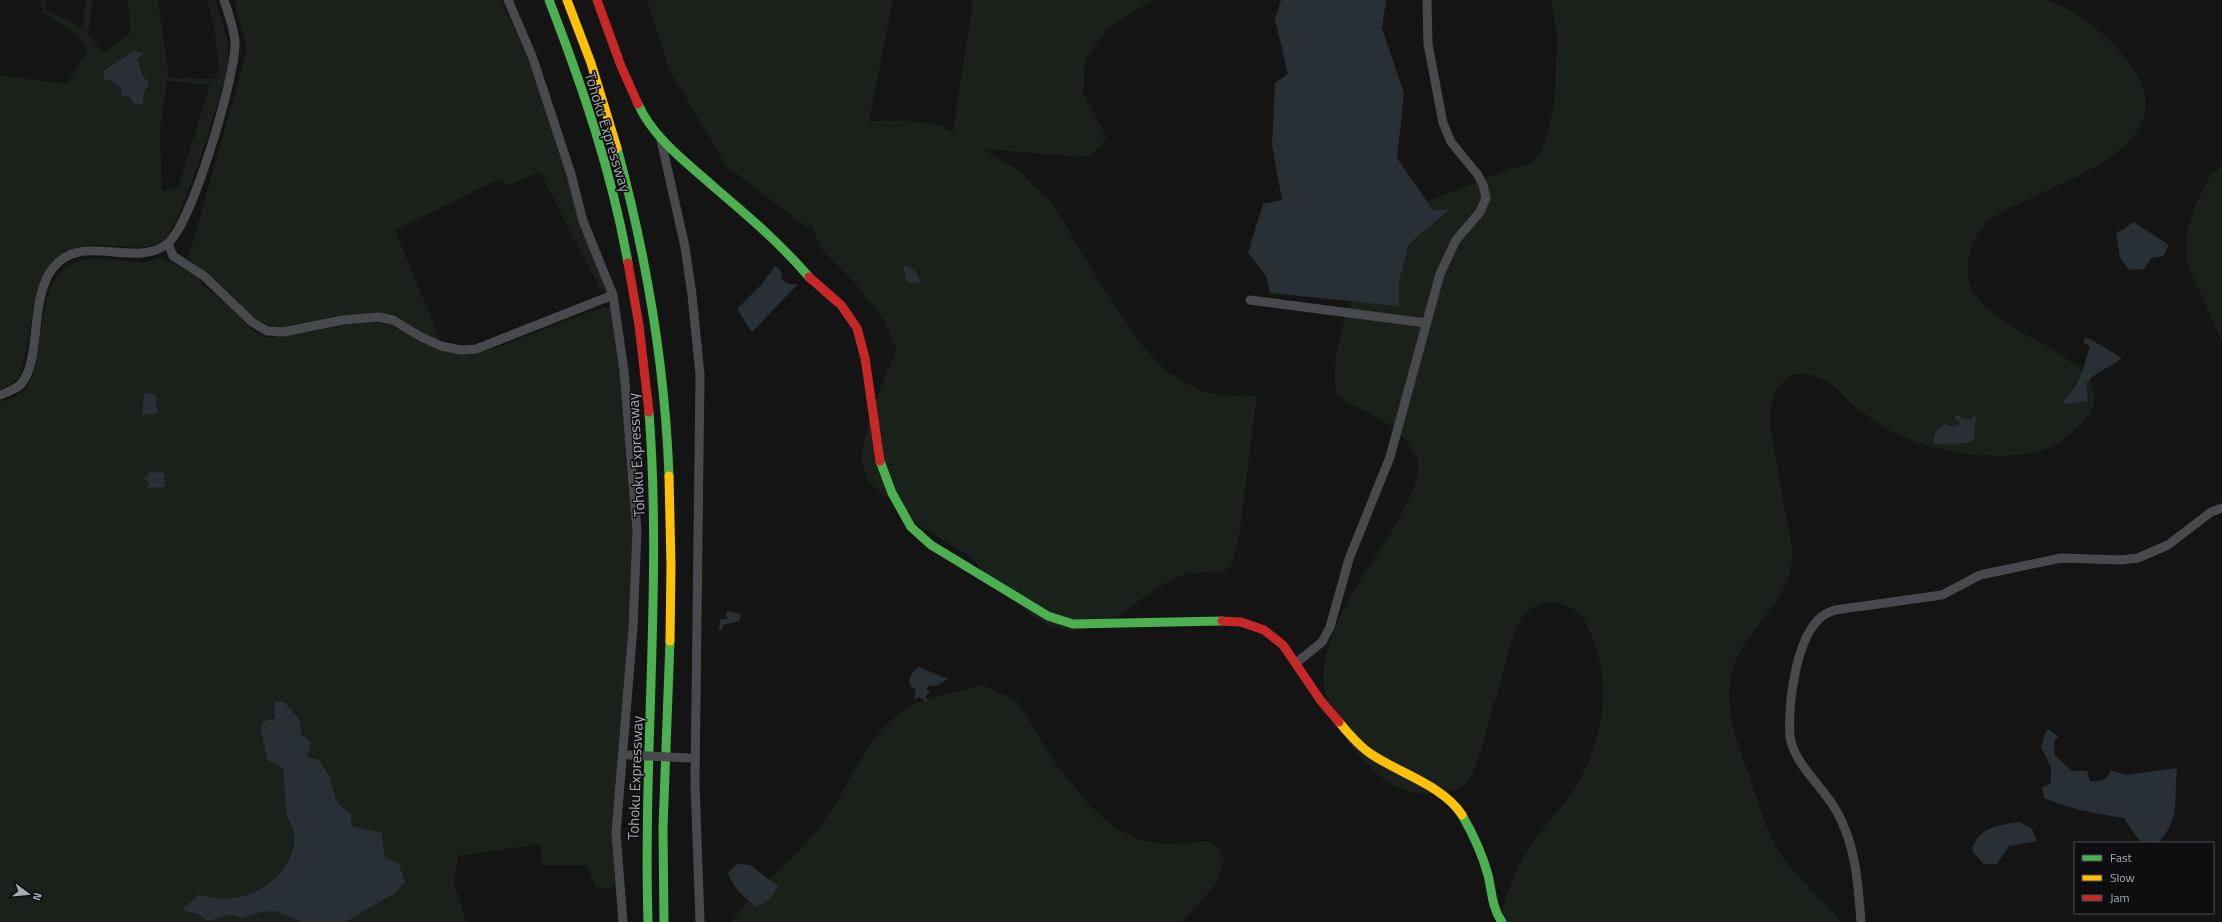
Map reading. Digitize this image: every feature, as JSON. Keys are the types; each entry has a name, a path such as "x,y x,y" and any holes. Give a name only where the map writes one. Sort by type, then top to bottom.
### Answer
{"main road":[{"name":"Tohoku Expressway","path":"549,0 587,103 615,204 628,262 645,372 651,438 654,527 653,642 646,829 648,922"},
{"name":"Tohoku Expressway","path":"567,0 602,98 631,199 654,311 661,369 668,437 671,527 663,829 664,922"},
{"path":"597,0 621,66 644,117 661,140 782,246 815,284 841,305 857,328 865,358 881,464 892,493 911,527 931,545 1048,616 1073,624 1212,620 1241,622 1264,630 1284,645 1321,701 1348,733 1371,754 1426,785 1456,806 1475,837 1488,875 1495,912 1502,922"}],"street":[{"path":"0,395 21,384 30,368 40,300 45,282 53,268 67,256 84,251 149,252 168,243 182,224 195,194 219,118 232,65 235,43 224,0"},
{"path":"508,0 532,56 571,174 583,221 613,295 624,370 637,531 626,754 616,833 623,922"},
{"path":"1296,663 1322,642 1330,627 1348,559 1390,457 1440,274 1456,240 1480,212 1486,198 1483,185 1478,175 1451,142 1443,123 1428,44 1427,0"},
{"path":"661,140 685,247 692,295 700,375 692,757 695,783 700,922"},
{"path":"168,243 173,256 204,276 252,322 267,331 283,332 343,320 378,317 393,320 421,337 441,346 461,350 476,349 613,295"},
{"path":"1250,300 1426,323"},
{"path":"1861,922 1854,861 1843,824 1823,790 1801,763 1791,744 1790,737 1795,677 1801,653 1816,622 1826,614 1835,610 1942,596 1957,586 1990,572 2061,558 2121,560 2138,558 2168,545 2211,512 2222,508"},
{"path":"626,754 692,757"}],"shaded area":[{"path":"40,0 45,0 46,10 82,28 86,0 93,0 88,34 104,53 130,33 128,0 158,0 169,78 214,79 219,71 214,25 207,0 215,0 223,22 229,54 225,76 211,126 180,211 171,230 164,240 152,245 138,247 93,246 78,248 64,255 51,267 39,287 33,309 25,355 19,376 14,382 0,390 0,75 67,84 88,50 76,34 43,12","holes":["134,51 144,53 137,59 143,76 149,82 144,94 143,105 134,105 130,97 122,96 121,88 113,81 104,79 104,69","167,81 210,84 178,188 162,191 160,129"]},
{"path":"234,0 501,0 526,54 608,289 602,292 540,172 506,186 502,178 395,230 442,344 390,314 362,314 282,329 267,327 256,319 187,258 193,242 247,50"},
{"path":"647,0 893,0 869,122 912,121 935,125 953,132 973,0 1152,0 1107,29 1085,60 1083,94 1107,138 1090,157 982,149 1018,170 1051,201 1097,278 1139,342 1167,372 1201,391 1231,397 1257,395 1239,537 1231,566 1223,572 1188,573 1171,580 1119,616 1090,628 1071,631 1050,626 1031,614 998,586 969,556 918,525 868,481 861,458 869,420 886,373 896,353 895,344 883,319 856,284 821,249 811,224 808,228 726,166 669,69"},
{"path":"1281,0 1386,0 1382,29 1404,93 1397,158 1433,210 1449,210 1409,244 1399,281 1399,306 1270,293 1266,276 1248,253 1263,204 1282,200 1272,145 1275,83 1288,74 1275,19"},
{"path":"1551,0 2049,0 2075,13 2099,31 2120,51 2137,75 2146,103 2140,127 2123,148 2098,166 2011,208 1990,220 1984,225 1975,238 1968,261 1968,276 1976,295 1992,312 2013,327 2060,354 2079,368 2092,384 2094,402 2093,407 2087,417 2065,438 2048,448 2026,454 2002,456 1976,455 1925,445 1903,437 1870,418 1854,406 1833,385 1814,376 1802,374 1791,376 1779,387 1773,396 1770,418 1771,430 1791,540 1791,565 1788,579 1782,592 1740,652 1733,668 1730,685 1732,720 1741,754 1764,820 1779,852 1793,870 1841,922 1499,922 1508,893 1519,866 1534,841 1571,794 1583,773 1599,731 1603,687 1600,665 1594,643 1585,621 1577,612 1565,605 1557,603 1542,604 1525,614 1519,623 1512,641 1476,765 1465,784 1458,789 1426,794 1407,791 1389,783 1374,771 1355,751 1339,728 1328,704 1325,691 1324,669 1329,646 1337,623 1362,577 1403,510 1413,490 1418,469 1418,462 1415,454 1400,434 1384,421 1337,395 1335,383 1336,356 1346,314 1355,290 1374,251 1396,214 1509,169 1531,163 1540,154 1548,132 1555,98 1557,35"},
{"path":"134,51 144,53 137,59 143,76 149,82 144,94 143,105 134,104 130,97 122,96 121,88 113,81 104,79 104,70"},
{"path":"2222,165 2222,342 2187,263 2187,232 2195,206 2211,174"},
{"path":"2133,222 2169,245 2163,256 2151,258 2144,269 2129,270 2120,258 2116,232 2123,230"},
{"path":"161,257 199,278 201,284 225,303 255,332 268,338 366,322 390,324 422,343 469,355 503,345 597,309 611,307 622,372 635,530 630,625 613,832 615,887 596,889 586,865 542,865 540,844 458,856 454,883 466,922 347,922 395,893 405,882 399,864 385,857 382,833 352,826 351,814 338,804 329,776 319,760 307,757 311,742 301,734 300,720 284,702 274,702 275,718 262,722 261,731 267,760 283,769 287,816 294,834 289,861 272,882 257,892 233,898 212,899 199,894 182,910 197,914 208,921 230,915 242,918 262,912 275,911 302,922 0,922 0,402 17,396 23,392 32,376 46,303 52,286 61,272 74,263 82,260 109,259 144,262"},
{"path":"775,266 781,271 782,280 789,284 798,284 752,332 737,309 761,285"},
{"path":"903,266 910,267 914,270 920,281 918,283 907,282"},
{"path":"2085,338 2090,339 2122,358 2095,375 2086,383 2088,401 2065,404 2063,400 2078,383 2090,347 2083,342"},
{"path":"144,393 155,395 158,413 142,415"},
{"path":"1957,414 1963,419 1971,420 1973,416 1976,417 1974,439 1967,443 1935,444 1933,441 1937,430 1945,423 1949,426 1958,426 1960,422 1955,418"},
{"path":"150,472 164,473 165,487 147,488 150,484 144,478"},
{"path":"728,611 741,614 739,621 723,625 722,630 719,630 720,620 728,618 726,615"},
{"path":"919,667 948,679 938,685 928,686 927,689 930,693 926,695 927,702 919,697 914,700 916,689 910,686 911,675 914,670"},
{"path":"983,685 1017,701 1057,766 1090,806 1116,829 1143,841 1174,845 1202,841 1211,842 1220,849 1224,860 1216,884 1182,922 731,922 822,824 832,810 866,751 887,724 900,713 919,702 940,695"},
{"path":"274,702 284,702 300,720 301,734 311,742 307,757 319,760 329,776 338,804 351,814 352,826 382,833 385,857 399,864 405,882 395,893 346,922 302,922 275,911 262,912 242,918 230,915 208,921 197,914 182,910 199,894 215,898 231,898 247,895 262,888 275,879 285,866 292,852 294,832 287,815 285,804 283,769 267,760 261,730 262,722 275,718"},
{"path":"2047,729 2058,736 2054,743 2055,755 2072,771 2087,771 2090,781 2097,782 2103,780 2111,770 2125,775 2177,768 2174,815 2166,832 2159,842 2140,842 2124,818 2084,811 2044,798 2042,788 2051,783 2051,767 2041,747"},
{"path":"2020,822 2032,829 2037,841 2009,846 1997,864 1984,864 1972,851 1975,843 1984,832 1996,826"},
{"path":"737,864 750,865 778,886 766,902 755,906 736,887 728,873"}],"traffic: fast":[{"path":"549,0 573,64 605,163 614,196 628,263"},
{"path":"638,104 645,117 662,139 763,230 809,277"},
{"path":"617,148 637,229 652,310 663,393 669,476"},
{"path":"648,922 648,794 654,540 649,412"},
{"path":"880,461 892,493 911,527 931,545 1048,616 1073,624 1222,621"},
{"path":"664,922 663,828 670,641"},
{"path":"1462,815 1483,859 1494,905 1502,922"}],"traffic: slow":[{"path":"567,0 591,63 617,148"},
{"path":"669,476 671,565 670,641"},
{"path":"1339,722 1367,751 1382,761 1433,788 1454,805 1462,815"}],"traffic: jam":[{"path":"597,0 621,66 638,104"},
{"path":"628,263 639,325 649,412"},
{"path":"809,277 841,305 857,328 865,358 880,461"},
{"path":"1222,621 1241,622 1264,630 1283,645 1321,701 1339,722"}]}
